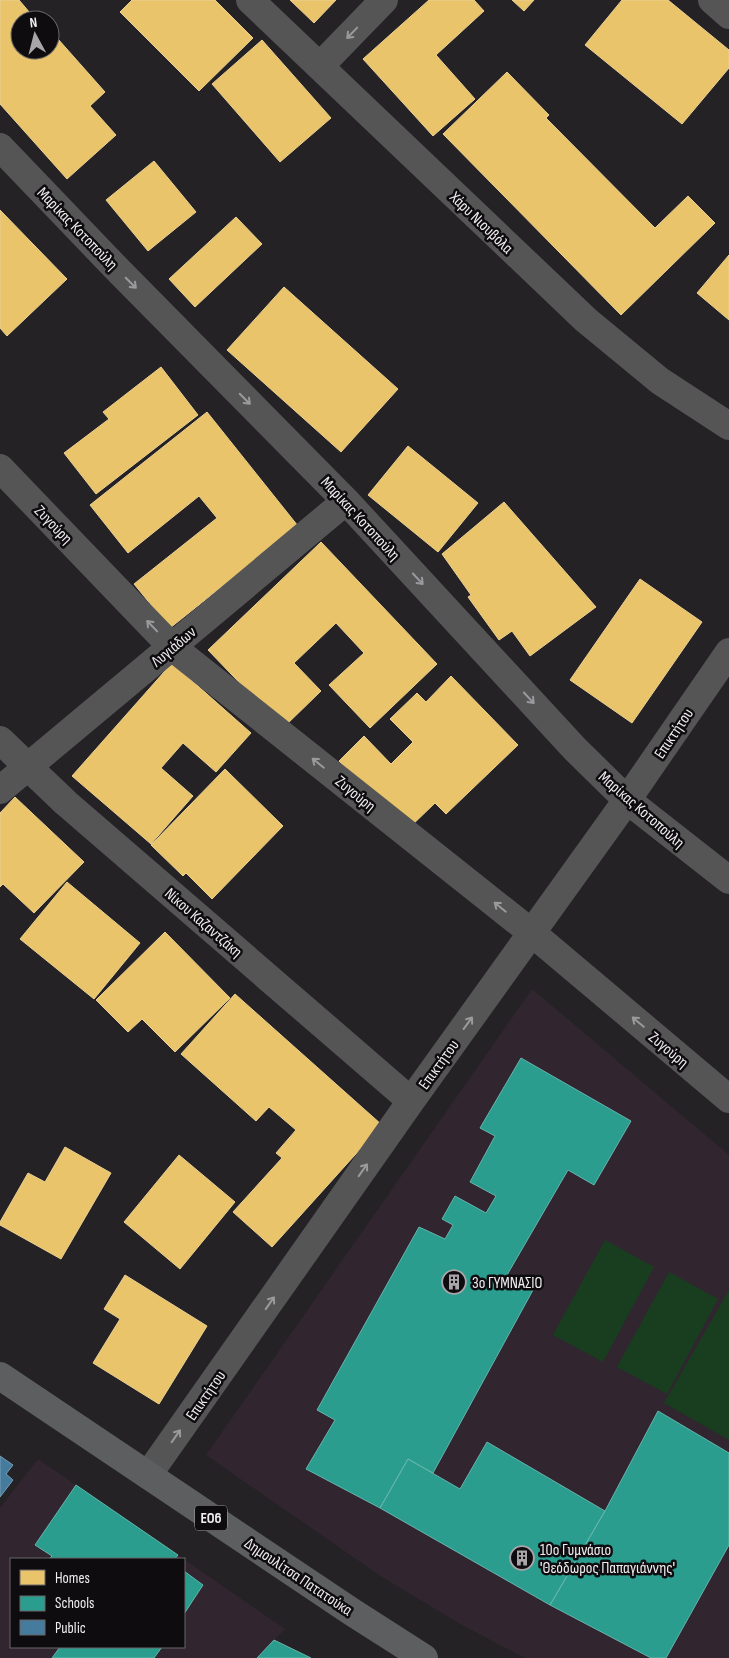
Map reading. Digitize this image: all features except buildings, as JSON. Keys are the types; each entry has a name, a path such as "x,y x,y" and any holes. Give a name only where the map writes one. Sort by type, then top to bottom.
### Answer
{"main road":[{"name":"Δημουλίτσα Πατατούκα","path":"0,1376 424,1658"}],"street":[{"name":"Χάρυ Νιουβόλα","path":"250,0 586,320 660,381 729,426"},
{"path":"320,66 384,0"},
{"path":"712,0 729,15"},
{"name":"Μαρίκας Κοτοπούλη","path":"0,147 115,267 346,501 575,749 628,800 729,880"},
{"name":"Ζυγούρη","path":"0,468 172,647 532,933 729,1099"},
{"name":"Λυγιάδων","path":"0,790 346,501"},
{"name":"Επικτήτου","path":"148,1475 411,1101 628,800 729,652"},
{"name":"Νίκου Καζαντζάκη","path":"0,740 27,768 411,1101"}],"shaded area":[{"path":"532,989 729,1155 729,1658 525,1658 462,1625 382,1577 206,1455"},
{"path":"38,1459 182,1558 10,1558 10,1648 185,1648 185,1560 285,1629 257,1658 0,1658 0,1508"}],"green space":[{"path":"605,1240 654,1267 603,1362 553,1335"},
{"path":"669,1272 718,1299 667,1394 617,1367"},
{"path":"729,1290 729,1440 664,1403"}],"place":[{"name":"3ο ΓΥΜΝΑΣΙΟ","path":"454,1282"},
{"name":"10ο Γυμνάσιο 'Θεόδωρος Παπαγιάννης'","path":"522,1558"}]}
